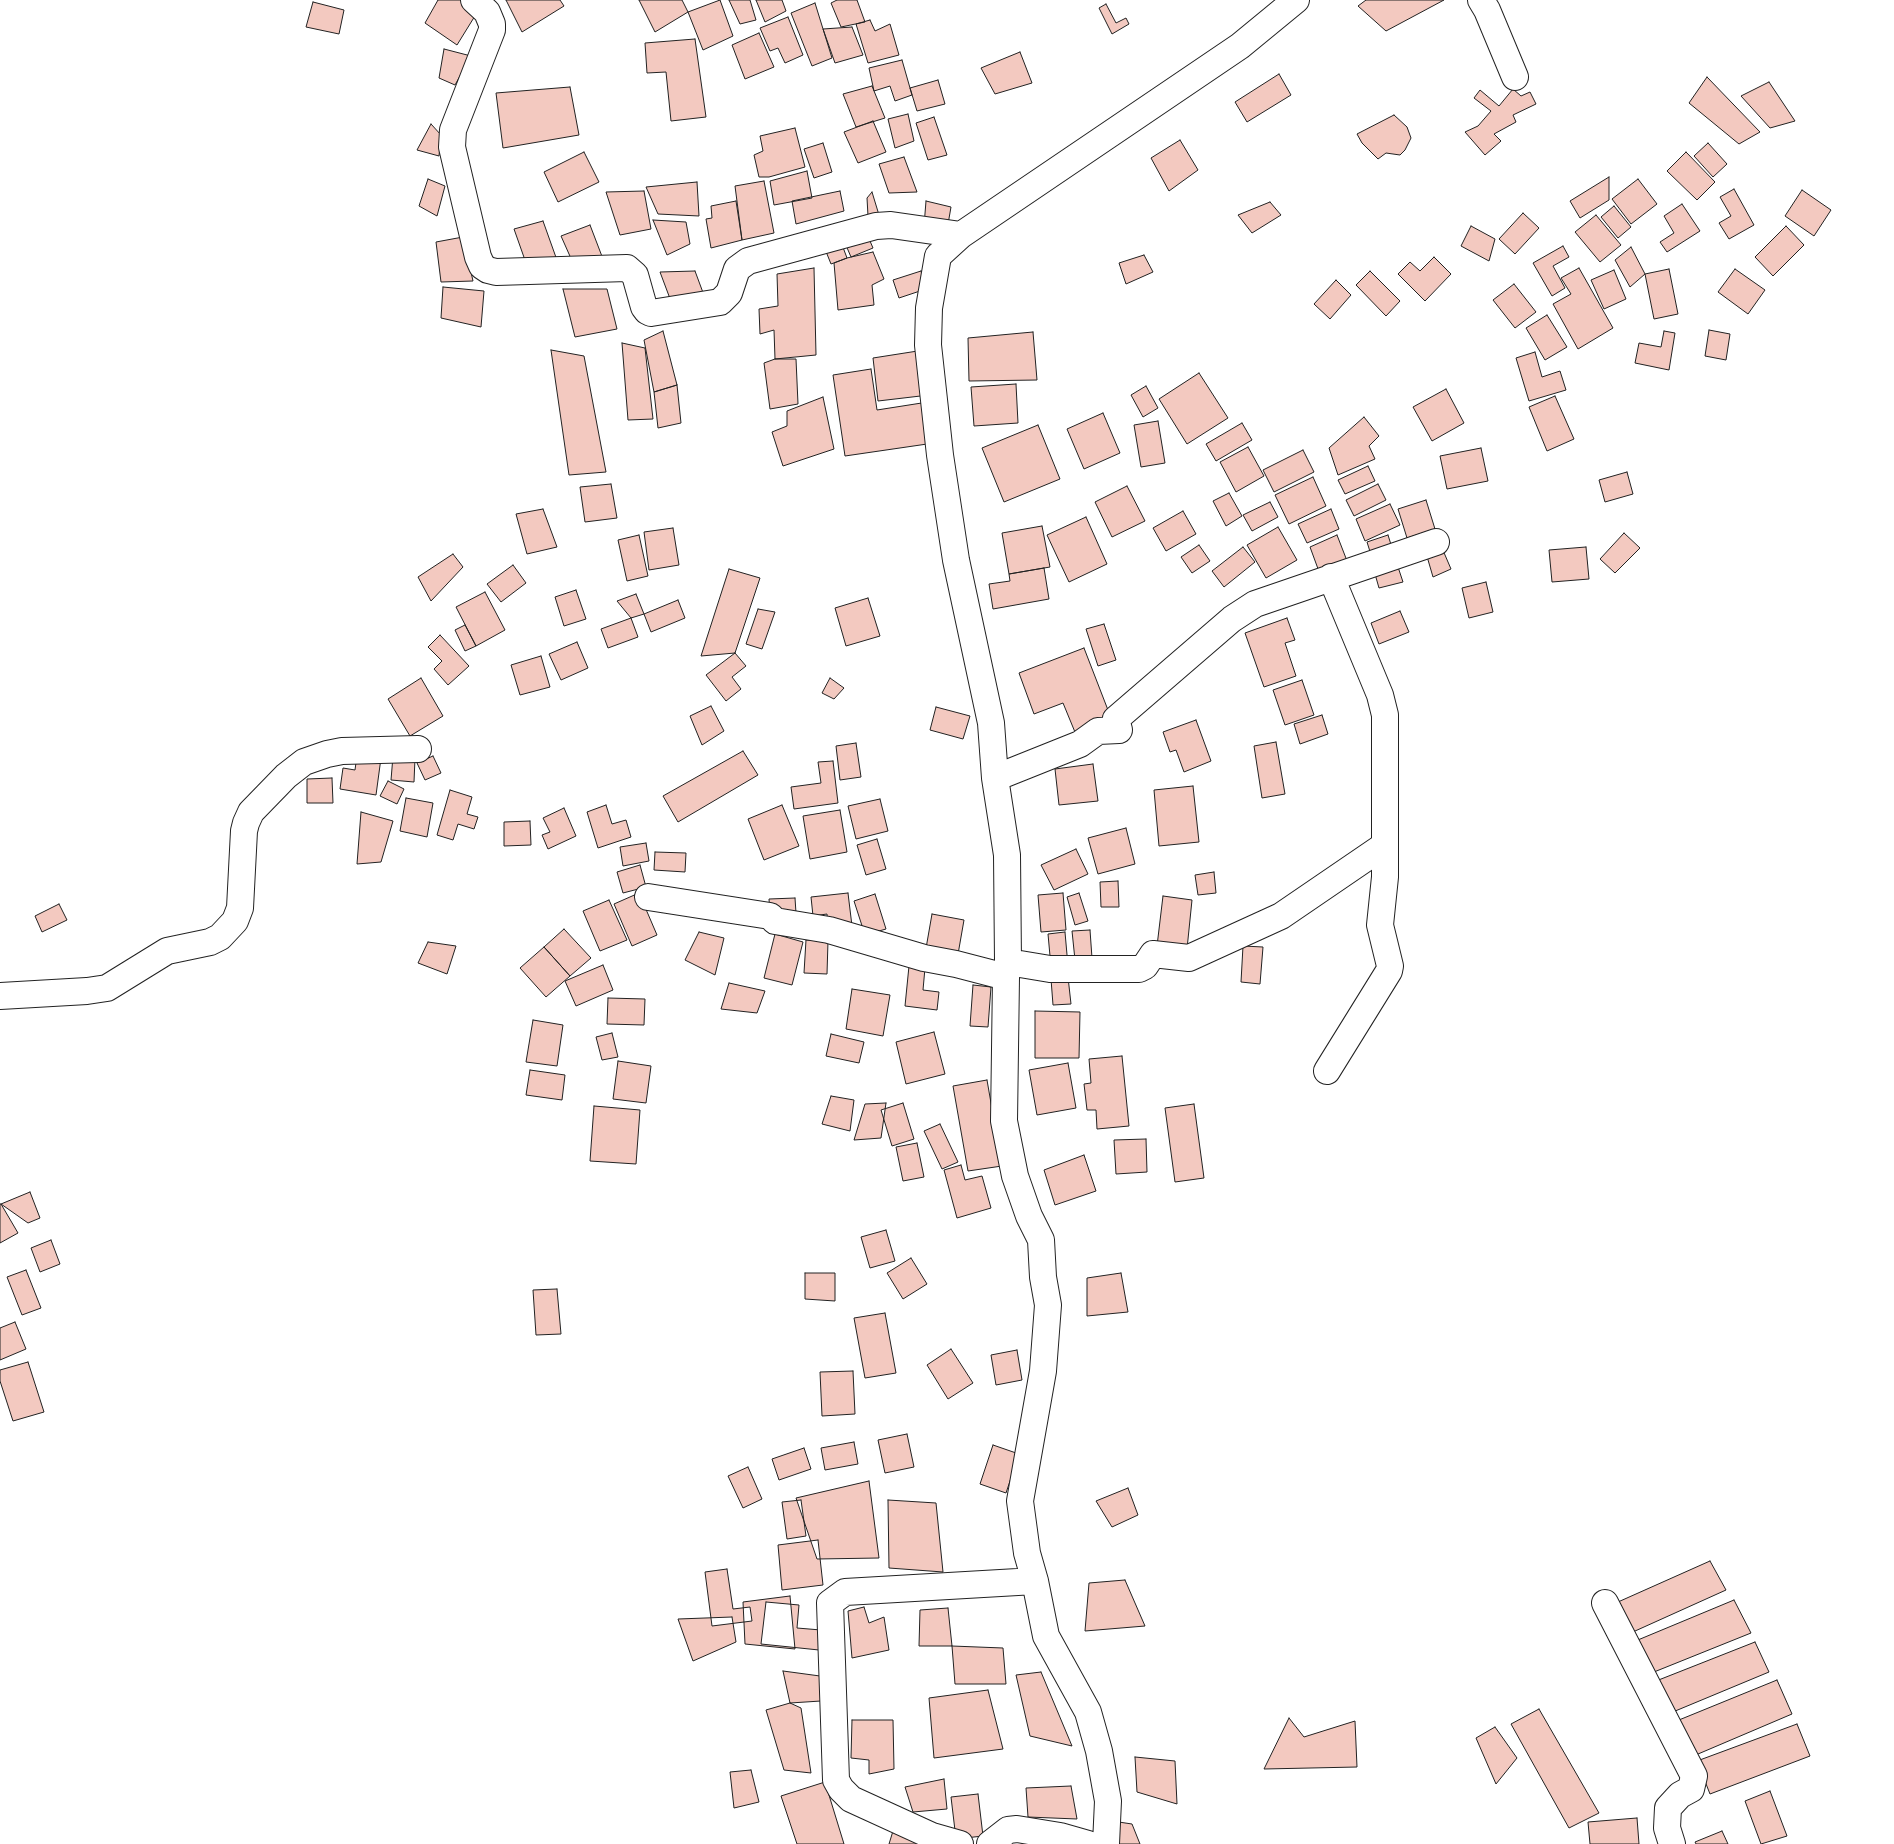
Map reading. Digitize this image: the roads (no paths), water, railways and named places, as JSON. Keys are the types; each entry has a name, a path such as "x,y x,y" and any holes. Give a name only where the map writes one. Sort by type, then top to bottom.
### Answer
{"street":[{"path":"474,0 487,12 492,24 492,30 453,130 452,148 478,257 482,266 488,270 496,272 627,268 635,275 644,307 646,311 651,313 720,302 729,292 737,269 748,261 876,226 891,225 961,235"},
{"path":"1106,1844 1108,1801 1099,1751 1088,1712 1046,1636 1035,1581 1027,1553 1020,1501 1043,1371 1048,1305 1043,1277 1041,1240 1029,1216 1015,1176 1004,1121 1007,856 995,778 991,723 956,560 940,455 928,345 929,308 938,256 961,235 1240,46 1296,0"},
{"path":"1481,0 1515,77"},
{"path":"995,778 1080,744 1098,731 1119,730 1116,719 1243,610 1268,598 1436,542"},
{"path":"1327,1071 1389,971 1389,960 1380,925 1385,878 1384,705 1331,577"},
{"path":"0,996 87,991 107,988 167,951 210,942 220,937 235,921 240,908 246,823 251,812 286,776 304,762 327,754 342,751 418,749"},
{"path":"648,897 770,916 775,921 829,930 924,958 956,964 1007,969 1139,969 1145,966 1153,954 1189,958 1281,916 1385,845"},
{"path":"960,1844 932,1836 851,1799 841,1789 836,1780 830,1603 846,1592 1035,1581"},
{"path":"1606,1603 1694,1776 1691,1789 1680,1795 1668,1808 1667,1828 1672,1844"},
{"path":"990,1844 1008,1830 1017,1829 1060,1836 1088,1844"}]}
